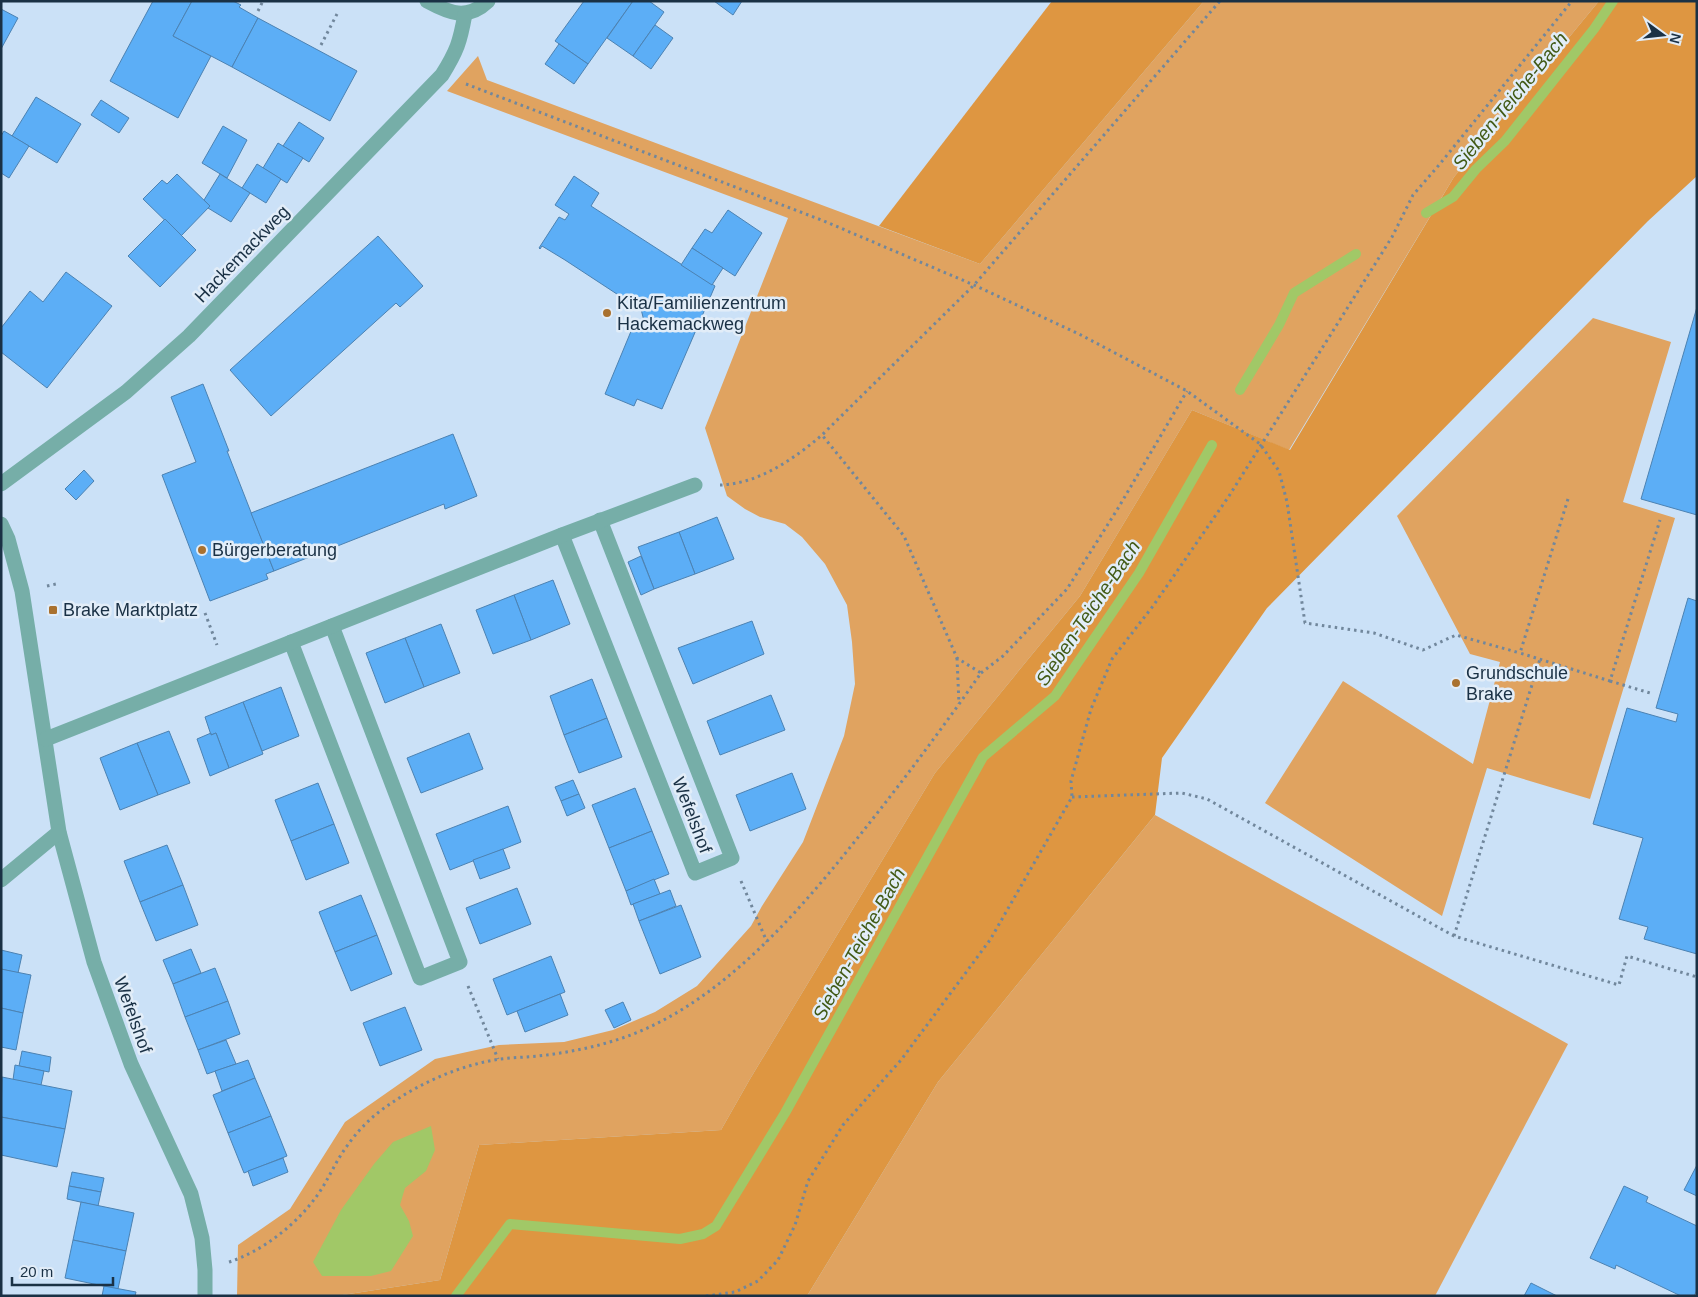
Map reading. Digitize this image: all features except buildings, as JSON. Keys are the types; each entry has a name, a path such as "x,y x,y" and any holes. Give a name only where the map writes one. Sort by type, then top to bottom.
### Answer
{"street":[{"path":"427,1 454,14 465,14 478,9 488,1"},
{"name":"Hackemackweg","path":"1,484 126,392 189,336 442,75 455,55 460,41 465,14"},
{"path":"46,739 600,520 695,485"},
{"name":"Wefelshof","path":"562,535 694,873 732,858 600,520"},
{"name":"Wefelshof","path":"1,524 8,540 22,591 59,832 94,962 131,1064 191,1194 202,1238 205,1270 204,1296"},
{"path":"291,642 420,978 460,962 332,626"},
{"path":"1,880 59,832"}],"path":[{"path":"258,11 263,1"},
{"path":"695,485 736,484 776,467 800,453 822,435 974,285 1220,1"},
{"path":"706,1296 735,1292 758,1281 778,1260 795,1226 808,1181 843,1125 901,1060 990,940 1072,797 1071,781 1091,709 1112,659 1153,606 1229,496 1392,237 1413,195 1572,1"},
{"path":"321,45 337,14"},
{"path":"442,75 824,221 974,285 1080,334 1187,391 1260,444 1279,470 1287,502 1306,623 1374,633 1423,650 1456,635 1650,693"},
{"path":"205,1270 239,1259 284,1232 316,1197 347,1146 369,1121 390,1104 433,1080 465,1067 498,1060 554,1054 613,1041 656,1024 700,999 767,942 834,868 916,764 981,673 1003,656 1068,589 1187,391"},
{"path":"822,435 904,536 957,658 959,704"},
{"path":"1520,653 1568,499"},
{"path":"1610,681 1660,520"},
{"path":"205,613 225,668"},
{"path":"957,658 981,673"},
{"path":"1454,936 1540,659"},
{"path":"1072,797 1182,793 1207,799 1454,936 1618,985 1627,956 1697,977"},
{"path":"732,858 767,942"},
{"path":"460,962 498,1060"}],"shaded area":[{"path":"1052,1 1204,1 980,264 879,226"},
{"path":"1204,1 1599,1 1454,177 1289,450 1192,410 1080,596 935,773 721,1130 479,1145 440,1280 336,1296 237,1296 238,1245 290,1209 345,1122 435,1059 499,1045 564,1042 613,1030 655,1012 697,986 751,926 803,842 844,736 855,684 847,605 825,564 802,537 785,524 760,517 727,496 705,428 788,218 447,91 478,56 487,80 980,264"},
{"path":"1599,1 1697,1 1697,176 1648,221 1267,608 1162,758 1155,815 938,1082 807,1296 336,1296 440,1280 479,1145 721,1130 935,773 1080,596 1192,410 1290,450 1454,177"},
{"path":"1593,318 1671,342 1623,502 1675,518 1590,799 1487,768 1442,916 1265,803 1343,681 1473,764 1500,662 1470,654 1397,516"},
{"path":"1155,815 1568,1044 1435,1296 807,1296 938,1082"},
{"path":"431,1126 435,1150 426,1171 405,1188 400,1205 409,1221 413,1236 391,1271 371,1276 322,1276 313,1262 341,1210 374,1164 393,1142"}],"waterway":[{"name":"Sieben-Teiche-Bach","path":"1426,213 1453,197 1476,169 1505,141 1594,29 1613,1"},
{"name":"Sieben-Teiche-Bach","path":"1240,390 1279,325 1294,293 1356,254"},
{"name":"Sieben-Teiche-Bach","path":"456,1296 510,1224 680,1239 703,1234 716,1226 785,1113 983,757 1055,696 1139,573 1212,445"}],"place":[{"name":"Kita/Familienzentrum Hackemackweg","path":"607,313"},
{"name":"Bürgerberatung","path":"202,550"},
{"name":"Brake Marktplatz","path":"53,610"},
{"name":"Grundschule Brake","path":"1456,683"}]}
